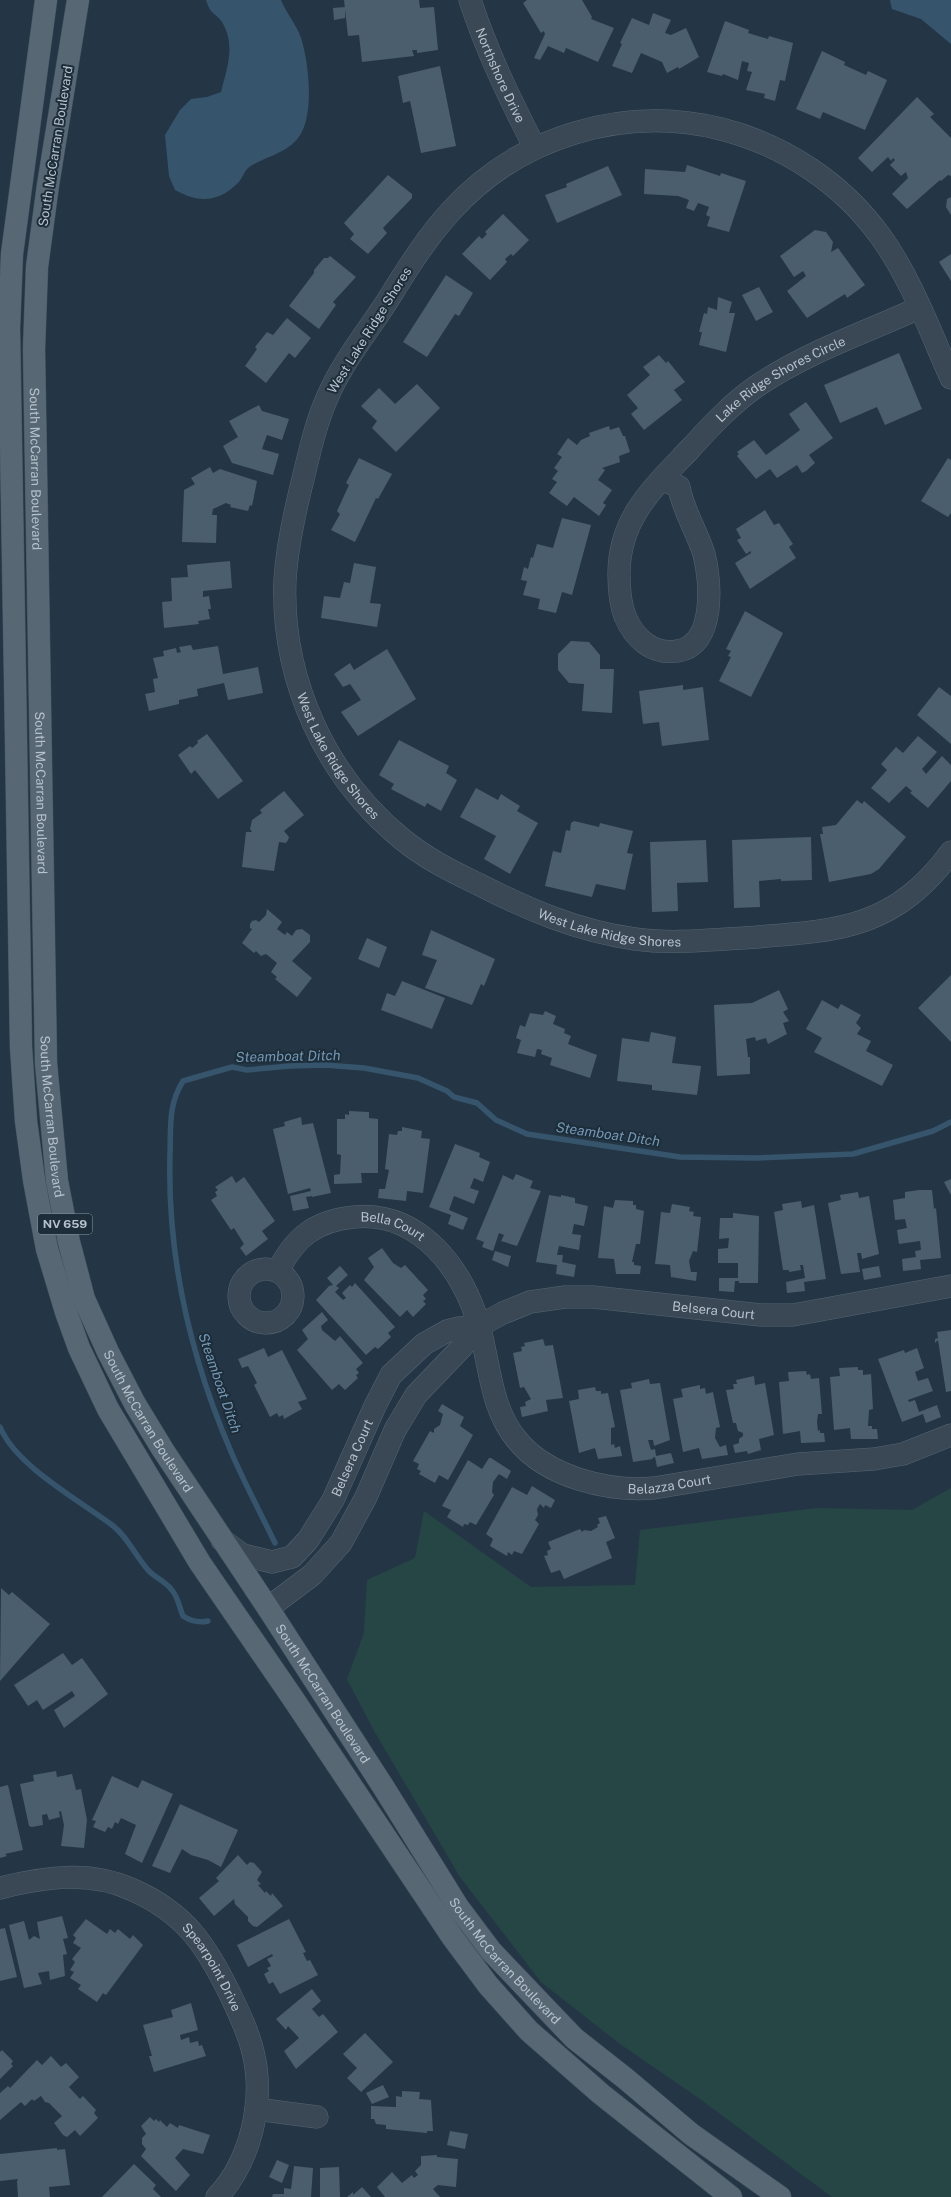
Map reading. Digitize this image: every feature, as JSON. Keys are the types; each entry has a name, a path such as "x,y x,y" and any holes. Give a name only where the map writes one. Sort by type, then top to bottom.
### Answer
{"main road":[{"name":"South McCarran Boulevard","path":"46,0 12,254 9,328 21,1047 26,1121 34,1180 47,1249 79,1348 108,1409 200,1563 292,1697 453,1938 488,1984 529,2031 569,2067 731,2197"},
{"name":"South McCarran Boulevard","path":"78,0 48,185 37,267 34,348 46,1056 51,1130 57,1181 69,1242 84,1299 108,1352 135,1404 220,1539 268,1608 384,1788 458,1907 491,1951 574,2038 626,2079 691,2134 780,2197"},
{"path":"200,1563 228,1586 268,1608"}],"street":[{"name":"Northshore Drive","path":"470,0 483,38 504,88 535,148"},
{"name":"West Lake Ridge Shores","path":"951,378 900,267 880,236 859,210 820,176 802,163 772,146 738,133 704,125 671,121 638,121 604,125 568,134 535,148 510,162 483,181 456,205 431,233 341,371 327,398 317,427 291,528 285,582 286,617 290,655 301,694 315,729 333,762 353,790 379,819 405,842 438,865 535,913 572,926 611,936 643,940 684,942 815,932 845,928 870,920 895,906 919,889 937,871 951,852"},
{"name":"Lake Ridge Shores Circle","path":"662,479 679,487 682,504 704,554 709,578 709,602 704,627 698,638 690,646 680,651 668,652 654,648 639,640 631,629 623,611 619,586 619,562 623,540 631,518 644,499 662,479 726,410 757,386 791,365 919,308"},
{"name":"Bella Court","path":"278,1272 296,1241 310,1231 333,1220 357,1217 378,1218 417,1232 433,1244 465,1290 479,1326"},
{"name":"Belsera Court","path":"220,1539 243,1555 272,1562 292,1557 308,1540 333,1500 375,1406 391,1375 424,1344 447,1331 479,1326 503,1313 530,1302 565,1297 593,1297 761,1315 792,1315 951,1286"},
{"name":"Belsera Court","path":"268,1608 312,1575 332,1554 351,1526 395,1430 416,1395 462,1348 479,1326"},
{"name":"Belazza Court","path":"479,1326 498,1405 507,1427 517,1440 534,1456 566,1474 600,1485 635,1489 654,1488 798,1464 874,1458 903,1454 951,1435"},
{"name":"Spearpoint Drive","path":"0,1888 51,1877 80,1877 106,1881 132,1889 158,1903 179,1918 197,1937 213,1959 246,2027 254,2053 257,2079 256,2109 248,2143 236,2171 217,2197"},
{"path":"256,2109 317,2117"}],"green space":[{"path":"951,1488 951,2197 832,2197 700,2099 620,2044 541,1982 460,1877 373,1729 347,1679 364,1633 367,1580 415,1558 424,1511 531,1587 635,1585 640,1530 817,1508 912,1510"}],"water":[{"path":"206,0 281,0 297,28 304,49 308,75 309,104 303,129 293,143 281,152 248,168 239,181 230,190 215,197 200,199 175,190 169,176 165,135 180,110 191,99 207,97 221,92 228,65 229,39 222,22 211,11"},
{"path":"890,0 951,0 951,44 921,19 892,9"}],"building":[{"path":"344,0 419,0 420,8 434,7 438,50 417,53 417,50 412,50 414,56 362,62 359,35 348,36"},
{"path":"527,0 582,0 592,17 591,19 614,28 598,62 566,48 564,53 548,46 540,60 534,58 545,34 544,31 541,33 523,3"},
{"path":"345,7 345,18 334,20 333,8"},
{"path":"653,13 671,20 665,33 671,35 686,28 699,57 679,69 678,67 667,73 662,62 641,53 632,73 612,66 622,44 620,43 632,18 649,25"},
{"path":"725,21 749,30 748,33 768,39 769,36 793,43 785,81 780,80 775,101 764,98 765,94 746,90 752,72 747,71 749,63 742,61 738,80 723,74 722,76 707,72"},
{"path":"822,51 845,62 844,65 866,75 868,71 887,80 865,130 823,112 820,119 796,109"},
{"path":"440,66 456,146 421,153 410,101 403,103 398,76"},
{"path":"917,97 934,114 930,117 951,138 951,176 948,175 941,181 940,180 907,209 892,194 908,178 906,172 901,176 890,165 895,160 893,158 891,161 888,157 872,172 858,158"},
{"path":"687,165 720,176 721,173 746,181 729,232 707,226 710,217 706,215 709,207 698,203 694,211 686,208 689,200 678,196 644,194 645,169 685,172"},
{"path":"608,166 622,195 557,223 545,195 567,187 566,184"},
{"path":"388,175 412,194 412,198 383,228 387,233 368,254 350,239 354,234 344,223"},
{"path":"951,197 951,215 946,207 947,199"},
{"path":"503,214 529,240 513,256 511,254 505,259 507,262 490,280 462,254 479,236 482,239 487,234 485,232"},
{"path":"815,230 826,232 833,242 831,252 838,248 865,285 847,298 845,294 807,318 787,291 806,276 803,271 794,277 780,256"},
{"path":"951,254 951,281 939,262"},
{"path":"330,256 356,277 333,302 336,305 319,329 289,306 314,273 314,270 324,258 328,258"},
{"path":"446,275 473,293 459,316 455,314 427,357 403,342"},
{"path":"759,287 773,312 756,321 742,295"},
{"path":"718,297 732,302 729,313 735,313 726,352 699,345 702,332 699,332 704,313 707,314 708,307 717,310"},
{"path":"287,318 311,338 295,358 289,353 266,383 245,366 257,349 255,347 267,332 273,335"},
{"path":"899,353 922,409 885,425 877,407 840,423 824,385"},
{"path":"659,355 666,363 668,361 685,382 674,390 682,400 644,430 631,414 638,408 627,395 650,375 643,367"},
{"path":"417,384 440,408 396,452 372,428 377,421 361,406 379,388 395,404"},
{"path":"806,402 833,438 809,455 815,463 806,471 802,473 797,465 777,478 770,469 756,479 737,456 739,454 737,452 754,440 766,455 800,430 789,414"},
{"path":"259,405 262,411 289,419 282,440 267,435 262,449 279,454 273,475 232,463 223,446 238,437 229,421"},
{"path":"609,426 610,430 619,427 623,436 625,436 630,452 619,456 620,462 602,468 605,470 598,480 612,490 603,503 606,505 599,516 574,497 567,506 549,493 557,482 552,479 558,471 554,468 562,457 557,454 568,438 577,445 581,440 590,436 589,433"},
{"path":"359,458 392,474 378,499 376,498 355,542 331,530 340,514 337,511 349,485 346,483"},
{"path":"948,458 951,460 951,513 948,517 921,501"},
{"path":"210,467 213,473 220,469 257,481 252,506 250,505 248,511 230,507 231,505 226,503 213,509 212,515 217,515 216,543 182,542 184,490 195,484 191,478"},
{"path":"765,510 774,525 779,523 793,544 789,547 796,558 750,589 735,563 751,553 751,551 746,554 737,540 741,538 736,529"},
{"path":"562,518 591,525 572,595 562,592 556,613 538,609 540,599 523,595 527,581 521,580 524,567 528,569 531,557 533,558 537,544 553,548"},
{"path":"230,561 232,588 203,591 203,597 209,596 211,609 208,609 210,619 198,621 199,624 164,628 162,602 172,601 171,578 188,577 187,565"},
{"path":"354,563 376,567 370,603 381,604 377,627 321,618 324,596 340,598 344,582 350,583"},
{"path":"745,611 783,633 751,697 719,681 731,657 728,656 731,651 726,649"},
{"path":"571,641 589,642 600,655 600,669 614,669 612,713 582,711 584,684 569,683 558,670 558,654"},
{"path":"191,645 193,650 218,646 223,674 258,667 263,693 228,700 224,683 197,689 198,696 179,700 179,704 149,711 145,694 155,692 153,679 158,678 153,658 164,656 163,651 176,648 177,653 181,652 179,647"},
{"path":"387,649 416,699 358,736 341,712 361,700 350,684 343,687 334,674 350,663 354,670"},
{"path":"683,685 683,690 703,687 709,740 662,746 659,722 643,724 639,691"},
{"path":"939,687 951,696 951,744 917,715"},
{"path":"207,734 243,781 218,799 195,770 191,774 178,755 190,746 192,748 198,743 197,741"},
{"path":"918,736 937,752 922,769 926,774 942,756 951,765 951,781 928,808 910,793 912,791 906,786 889,803 871,788 887,770 881,764 896,747 903,753"},
{"path":"399,740 449,766 446,773 457,780 441,811 427,803 425,807 391,789 394,784 379,775"},
{"path":"476,788 498,800 501,794 520,806 517,811 538,823 510,874 484,859 496,836 460,817"},
{"path":"284,791 304,815 284,831 289,837 286,843 279,842 274,871 242,867 246,832 252,832 250,829 252,820 262,813 260,810"},
{"path":"857,800 862,804 864,801 906,837 879,869 871,874 829,882 820,834 823,834 822,827 836,825"},
{"path":"574,821 599,827 600,823 633,831 627,853 633,854 625,890 596,884 592,897 545,886 553,851 561,853 566,830 570,831 571,823"},
{"path":"811,837 812,880 781,881 781,879 759,881 760,907 734,908 732,840"},
{"path":"706,840 708,882 677,883 678,911 652,912 650,842"},
{"path":"267,909 282,922 277,929 285,935 287,932 292,936 296,930 302,929 310,935 310,942 292,961 312,978 297,997 275,979 277,977 271,972 277,963 266,954 261,956 256,951 254,953 242,943 252,929 250,928 250,924 252,921 256,920 259,922 266,915"},
{"path":"431,930 495,959 484,986 481,984 472,1005 425,988 437,960 422,955"},
{"path":"367,938 387,947 379,968 358,959"},
{"path":"951,975 951,1042 918,1008"},
{"path":"402,981 445,998 432,1029 381,1010 387,993 395,996"},
{"path":"779,990 788,1009 783,1012 789,1021 783,1023 787,1034 768,1044 766,1038 756,1041 755,1037 746,1039 748,1057 750,1057 750,1074 717,1076 714,1005 752,1003"},
{"path":"822,1000 838,1009 841,1004 861,1015 856,1023 861,1028 857,1034 871,1041 866,1051 893,1065 882,1086 814,1052 822,1038 806,1029"},
{"path":"545,1011 556,1016 553,1024 565,1029 564,1033 571,1036 568,1044 597,1055 590,1078 550,1065 552,1058 541,1054 542,1050 537,1049 535,1057 517,1053 521,1040 516,1038 520,1025 525,1027 530,1013 543,1015"},
{"path":"651,1032 676,1037 672,1063 701,1066 697,1095 652,1090 652,1085 617,1081 622,1038 649,1042"},
{"path":"349,1111 369,1112 369,1118 378,1119 378,1173 361,1173 362,1183 334,1184 334,1175 340,1174 341,1155 337,1154 337,1119 345,1119 345,1114 349,1115"},
{"path":"301,1117 302,1125 313,1123 331,1193 306,1197 309,1208 293,1211 290,1196 311,1191 310,1188 288,1194 273,1129 285,1126 284,1122"},
{"path":"402,1127 422,1131 421,1138 430,1139 423,1193 407,1191 406,1201 378,1198 379,1189 385,1189 389,1170 385,1169 389,1134 397,1135 398,1131 402,1131"},
{"path":"455,1144 480,1153 479,1157 490,1162 483,1182 474,1178 470,1188 479,1191 474,1204 454,1196 449,1210 468,1218 463,1230 448,1224 451,1215 429,1207"},
{"path":"516,1174 533,1181 530,1188 541,1191 517,1246 501,1241 504,1235 499,1233 493,1251 482,1247 484,1242 476,1239 503,1175 513,1180"},
{"path":"232,1176 236,1183 244,1177 275,1221 262,1231 268,1239 246,1256 240,1248 244,1244 234,1228 231,1230 211,1200 217,1196 215,1192 218,1190 215,1187"},
{"path":"951,1179 951,1195 944,1182"},
{"path":"932,1190 934,1209 936,1208 941,1258 920,1260 921,1269 903,1271 902,1259 916,1257 915,1251 921,1250 920,1241 899,1244 897,1230 907,1228 905,1219 895,1220 893,1200 905,1198 905,1192"},
{"path":"858,1192 859,1198 869,1196 879,1254 862,1259 861,1253 857,1253 860,1272 841,1274 828,1203 841,1200 840,1195"},
{"path":"549,1195 561,1197 561,1195 575,1198 575,1203 588,1206 584,1226 574,1224 572,1234 581,1235 579,1250 559,1246 557,1255 563,1255 562,1262 576,1265 574,1277 556,1274 557,1265 536,1262"},
{"path":"615,1200 633,1201 633,1205 636,1205 636,1209 644,1211 640,1244 636,1244 632,1262 634,1262 634,1265 641,1266 640,1274 616,1274 614,1259 598,1258 604,1206 613,1208"},
{"path":"801,1201 802,1208 814,1205 826,1279 804,1282 805,1291 787,1293 786,1282 805,1278 803,1265 800,1265 801,1270 789,1272 789,1270 783,1270 774,1212 783,1210 782,1204"},
{"path":"672,1204 690,1207 689,1211 694,1212 693,1216 701,1217 697,1252 693,1251 689,1261 691,1272 697,1272 696,1281 671,1277 670,1265 655,1264 661,1212 670,1213"},
{"path":"733,1213 759,1216 758,1283 739,1283 739,1281 735,1281 734,1292 719,1291 719,1278 738,1278 738,1263 718,1263 718,1249 728,1248 729,1238 719,1239 720,1218 733,1218"},
{"path":"382,1248 393,1263 401,1268 405,1265 428,1290 423,1295 426,1299 423,1301 426,1304 413,1317 407,1310 400,1317 364,1280 374,1267 368,1258"},
{"path":"495,1251 511,1256 508,1267 492,1260"},
{"path":"340,1266 348,1275 336,1286 339,1288 335,1292 343,1300 346,1298 342,1293 350,1285 352,1287 355,1283 395,1327 388,1333 391,1337 378,1349 375,1347 366,1355 316,1300 329,1286 333,1285 327,1278"},
{"path":"879,1266 881,1277 864,1280 862,1269"},
{"path":"322,1312 328,1320 321,1326 322,1330 335,1341 340,1336 363,1363 356,1369 359,1373 356,1375 358,1378 345,1390 339,1384 332,1390 297,1350 308,1339 302,1330"},
{"path":"951,1330 951,1391 946,1392 938,1340 935,1343 935,1339 938,1338 937,1332"},
{"path":"543,1339 545,1346 553,1345 563,1398 546,1400 548,1411 522,1417 520,1407 526,1406 525,1402 531,1399 524,1387 520,1388 513,1353 522,1351 521,1347 525,1346 524,1343"},
{"path":"264,1348 268,1357 282,1350 307,1399 298,1402 302,1409 284,1419 283,1415 279,1417 277,1413 270,1417 254,1385 257,1383 248,1366 242,1368 238,1359"},
{"path":"917,1348 924,1368 915,1372 918,1381 928,1378 933,1391 908,1400 909,1402 915,1400 919,1412 937,1405 941,1417 926,1423 923,1414 902,1422 878,1359 904,1350 905,1353"},
{"path":"858,1367 858,1370 863,1370 863,1375 871,1374 873,1409 869,1410 868,1426 872,1426 872,1429 877,1429 878,1439 851,1439 850,1428 834,1430 830,1377 840,1376 839,1368"},
{"path":"806,1371 807,1375 810,1374 811,1379 819,1378 822,1414 818,1414 817,1422 818,1431 820,1430 820,1433 824,1433 825,1442 801,1443 800,1431 783,1434 779,1382 789,1381 788,1372"},
{"path":"754,1376 755,1385 765,1383 774,1435 759,1439 761,1450 748,1454 747,1451 735,1453 733,1445 739,1443 739,1439 743,1436 743,1433 738,1431 736,1423 733,1423 726,1390 734,1389 733,1384 737,1384 736,1380"},
{"path":"649,1379 650,1384 660,1383 670,1440 654,1446 653,1440 648,1440 651,1450 655,1449 656,1456 671,1453 674,1463 657,1467 655,1457 652,1458 653,1459 633,1462 620,1390 632,1388 631,1383"},
{"path":"700,1385 700,1389 705,1388 706,1394 713,1392 720,1427 716,1428 715,1438 720,1447 726,1445 728,1455 702,1459 699,1448 683,1452 673,1399 683,1397 681,1389"},
{"path":"595,1387 596,1391 601,1391 601,1394 608,1393 615,1427 611,1428 611,1445 614,1444 615,1448 620,1446 622,1456 598,1459 595,1448 579,1453 569,1401 579,1399 578,1390"},
{"path":"442,1404 464,1417 460,1426 473,1435 448,1480 439,1475 435,1483 419,1474 421,1471 417,1469 419,1464 413,1461 430,1431 434,1433 434,1429 440,1425 443,1414 438,1411"},
{"path":"489,1458 511,1471 507,1479 499,1474 493,1482 492,1492 494,1495 476,1525 470,1522 468,1525 464,1524 463,1527 447,1517 451,1510 442,1506 468,1460 482,1469"},
{"path":"532,1486 555,1500 551,1508 545,1505 544,1508 540,1504 537,1509 538,1515 535,1520 539,1524 522,1554 514,1551 512,1555 508,1552 507,1556 490,1546 493,1539 486,1534 512,1487 527,1495"},
{"path":"606,1516 615,1538 606,1542 612,1558 564,1579 560,1570 551,1573 544,1556 548,1555 547,1551 551,1549 548,1542 580,1529 582,1532 584,1530 591,1531 598,1527 597,1525 600,1523 598,1518"},
{"path":"1,1588 9,1595 12,1592 50,1624 0,1681"},
{"path":"63,1653 72,1665 82,1658 108,1694 64,1728 54,1710 75,1696 72,1691 43,1710 37,1700 28,1706 14,1685"},
{"path":"56,1771 57,1777 72,1774 76,1790 81,1789 87,1820 84,1848 61,1846 64,1825 61,1811 59,1812 60,1817 49,1820 47,1814 42,1815 43,1825 32,1827 29,1826 20,1784 34,1781 33,1775"},
{"path":"112,1776 138,1788 142,1780 173,1794 142,1863 125,1854 136,1825 121,1818 118,1824 115,1822 112,1829 108,1827 105,1832 93,1827 96,1821 92,1820"},
{"path":"8,1785 23,1850 5,1854 7,1856 0,1858 0,1787"},
{"path":"180,1804 238,1830 221,1867 208,1860 191,1855 182,1849 170,1873 152,1866"},
{"path":"238,1855 247,1865 250,1862 254,1863 262,1872 257,1880 261,1884 258,1885 265,1893 266,1891 271,1896 272,1893 283,1906 257,1927 253,1926 248,1921 248,1917 235,1904 234,1899 214,1916 199,1898 219,1881 216,1878"},
{"path":"62,1916 68,1938 63,1939 67,1954 63,1955 65,1976 50,1980 49,1971 38,1973 42,1984 24,1988 9,1925 24,1921 29,1940 34,1936 40,1939 37,1922"},
{"path":"86,1919 107,1934 110,1929 115,1933 118,1929 130,1939 133,1935 143,1945 106,1995 103,1993 97,2002 78,1989 81,1985 70,1978 74,1972 70,1970 75,1962 72,1959 81,1948 73,1943 76,1938 73,1935"},
{"path":"289,1919 306,1952 303,1953 307,1961 310,1960 318,1975 280,1994 273,1982 269,1984 264,1974 269,1971 267,1968 271,1966 267,1959 273,1956 272,1954 248,1967 237,1945"},
{"path":"5,1928 17,1977 0,1981 0,1929"},
{"path":"312,1989 321,2001 312,2009 319,2017 323,2014 338,2032 296,2069 284,2051 299,2038 288,2026 286,2030 276,2019"},
{"path":"191,2003 198,2030 180,2035 181,2040 189,2037 190,2043 198,2041 199,2046 202,2045 206,2056 154,2072 149,2056 152,2056 143,2025 173,2017 171,2010"},
{"path":"365,2033 393,2062 361,2092 347,2078 357,2068 343,2054"},
{"path":"2,2050 13,2061 11,2064 13,2066 0,2079 0,2052"},
{"path":"51,2056 61,2067 66,2063 79,2077 69,2087 80,2099 83,2096 96,2110 94,2113 98,2118 80,2136 75,2130 67,2137 63,2135 54,2123 62,2116 49,2103 45,2102 41,2096 34,2101 32,2099 25,2106 21,2102 0,2120 0,2093 8,2086 10,2088 37,2060 42,2065"},
{"path":"383,2085 389,2097 372,2104 366,2093"},
{"path":"402,2091 420,2092 419,2099 431,2100 433,2131 427,2131 427,2133 386,2129 386,2125 376,2124 374,2119 371,2119 371,2106 396,2107 396,2096 402,2097"},
{"path":"150,2117 154,2121 156,2119 159,2122 160,2120 167,2127 170,2123 178,2128 179,2125 210,2135 203,2154 183,2149 175,2158 190,2175 176,2191 141,2156 146,2149 142,2144 142,2138 146,2134 141,2126"},
{"path":"450,2131 468,2134 465,2149 447,2145"},
{"path":"57,2148 57,2150 65,2149 70,2185 49,2187 50,2197 18,2197 18,2179 0,2181 0,2154"},
{"path":"437,2155 437,2157 458,2159 456,2187 438,2185 433,2189 440,2197 385,2197 377,2187 392,2172 402,2183 412,2175 414,2178 418,2175 415,2171 421,2165 421,2156"},
{"path":"277,2160 289,2165 282,2183 269,2177"},
{"path":"134,2164 156,2185 153,2189 161,2197 102,2197"},
{"path":"294,2166 313,2168 311,2197 272,2197 273,2194 284,2194 284,2188 291,2189"},
{"path":"339,2167 340,2197 320,2197 320,2168"},
{"path":"362,2187 371,2197 347,2197 353,2192 353,2195"}],"waterway":[{"name":"Steamboat Ditch","path":"275,1543 237,1465 217,1418 205,1382 184,1307 177,1270 170,1193 171,1116 178,1090 183,1081 232,1067 247,1070 290,1066 325,1065 364,1068 418,1078 447,1091 454,1097 477,1103 496,1120 527,1134 680,1157 755,1158 853,1154 933,1131 951,1122"},
{"name":"Steamboat Ditch","path":"0,1427 8,1441 34,1469 117,1529 127,1540 148,1570 169,1586 174,1592 183,1616 196,1622 208,1621"}]}
